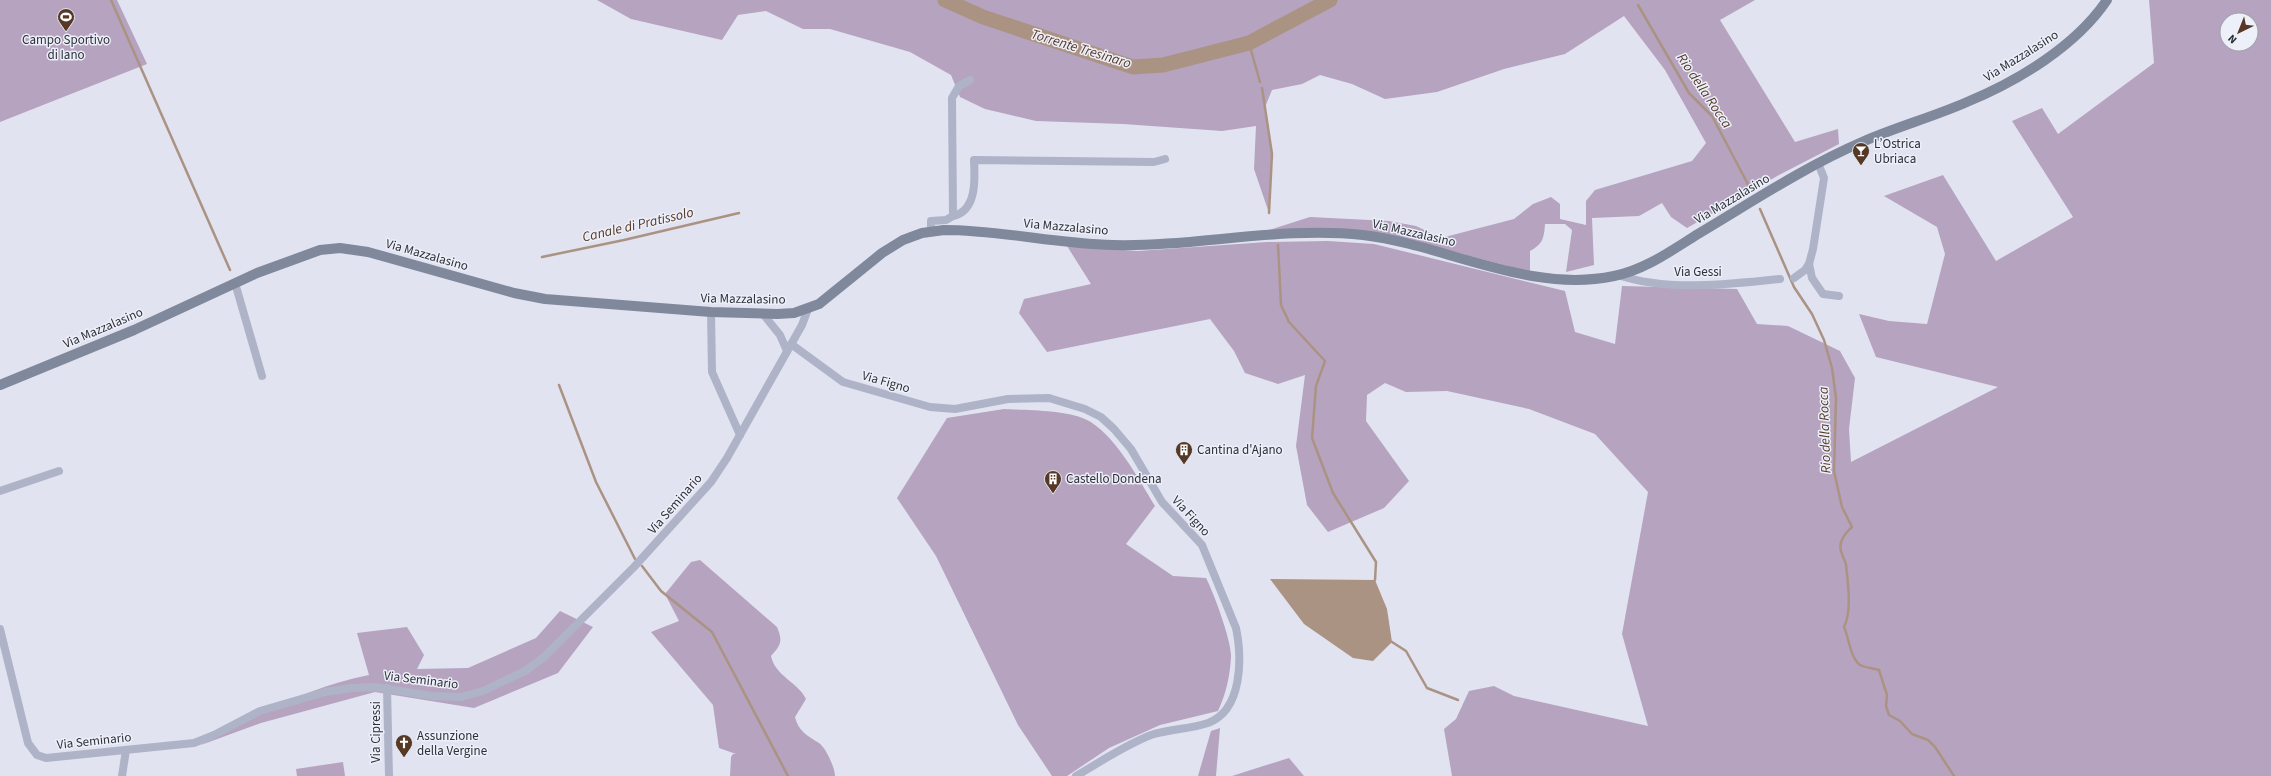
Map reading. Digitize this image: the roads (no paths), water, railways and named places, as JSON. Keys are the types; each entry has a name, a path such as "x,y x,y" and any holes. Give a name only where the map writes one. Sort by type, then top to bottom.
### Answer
{"main road":[{"name":"Via Mazzalasino","path":"0,385 134,330 235,283 300,256 320,250 346,249 368,252 534,298 711,312 763,314 794,313 808,309 826,299 892,246 912,236 931,231 956,230 1113,245 1296,234 1343,234 1389,239 1531,276 1569,280 1618,276 1657,259 1818,163 1860,142 1969,102 1999,87 2057,51 2074,38 2089,24 2107,0"}],"street":[{"path":"953,216 952,98 959,86 970,80"},
{"path":"931,231 931,221 946,220 953,216 962,214 968,206 973,192 974,160 1154,162 1165,159"},
{"path":"1794,278 1805,270 1809,264 1813,250 1824,178 1818,163"},
{"path":"1809,264 1812,278 1823,294 1839,296"},
{"name":"Via Gessi","path":"1618,276 1638,282 1667,284 1730,284 1780,279"},
{"path":"235,283 262,376"},
{"name":"Via Seminario","path":"0,629 28,743 37,755 46,758 194,743 214,735 260,711 325,692 358,687 388,688 432,696 462,698 506,682 544,657 634,567 692,504 720,469 789,348 808,309"},
{"path":"711,312 712,372 740,435"},
{"path":"763,314 789,348"},
{"name":"Via Figno","path":"789,348 843,382 930,407 955,410 1008,399 1031,397 1049,398 1085,408 1101,417 1114,429 1131,449 1162,502 1202,545 1236,628 1239,642 1237,679 1232,700 1224,712 1209,723 1168,730 1150,736 1076,776"},
{"path":"0,491 59,471"},
{"name":"Via Cipressi","path":"388,688 389,776"},
{"path":"122,776 126,750"}],"waterway":[{"path":"111,0 230,270"},
{"name":"Torrente Tresinaro","path":"945,0 983,17 1133,67 1163,65 1249,43 1330,0"},
{"name":"Rio della Rocca","path":"1638,5 1689,93 1712,116 1751,190"},
{"path":"1249,43 1260,82"},
{"path":"1262,88 1272,154 1269,213"},
{"name":"Rio della Rocca","path":"1760,209 1794,287 1812,314 1824,340 1832,368 1836,398 1834,471 1842,507 1852,527 1842,539 1840,546 1846,564 1849,597 1848,614 1844,627 1852,652 1860,665 1879,670 1887,695 1886,706 1889,715 1900,721 1912,734 1928,740 1935,747 1954,776"},
{"name":"Canale di Pratissolo","path":"542,257 624,240 739,213"},
{"path":"1278,245 1281,305 1289,322 1325,361 1316,386 1312,438 1333,493 1376,562 1375,580"},
{"path":"559,385 596,482 635,559"},
{"path":"642,566 661,591 712,632 788,776"},
{"path":"1392,642 1406,651 1427,688 1458,700"}],"place":[{"name":"Campo Sportivo di Iano","path":"66,32"},
{"name":"L’Ostrica Ubriaca","path":"1861,166"},
{"name":"Cantina d'Ajano","path":"1184,465"},
{"name":"Castello Dondena","path":"1053,494"},
{"name":"Assunzione della Vergine","path":"404,758"}]}
